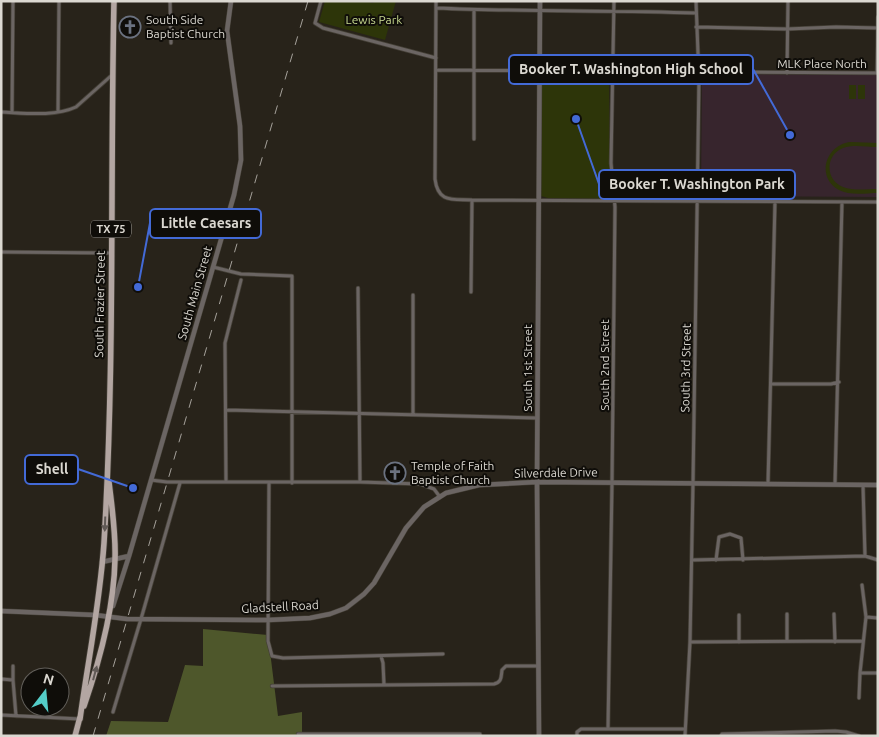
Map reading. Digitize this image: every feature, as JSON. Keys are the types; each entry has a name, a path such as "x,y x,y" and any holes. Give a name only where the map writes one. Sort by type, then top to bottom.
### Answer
{"main road":[{"name":"South Frazier Street","path":"80,719 102,562 107,458 114,1"},
{"name":"South Frazier Street","path":"74,736 91,687 109,617 114,588 116,558 107,458"}],"street":[{"path":"12,112 13,1"},
{"path":"58,112 59,1"},
{"path":"170,1 171,43"},
{"name":"South Main Street","path":"109,617 130,556 152,480 234,195 241,160 240,126 227,31 231,1"},
{"path":"321,1 315,23 323,28 437,58"},
{"path":"436,1 435,179 436,189 439,194 451,199 472,200 878,202"},
{"name":"South 1st Street","path":"539,736 537,482 540,1"},
{"name":"South 2nd Street","path":"608,729 612,483 614,201 611,164 614,1"},
{"name":"South 3rd Street","path":"685,736 692,560 698,72 696,1"},
{"path":"787,73 788,1"},
{"path":"436,8 696,13"},
{"path":"474,10 474,139"},
{"path":"878,17 878,73"},
{"path":"696,26 787,29 878,28"},
{"name":"MLK Place North","path":"437,70 878,73"},
{"path":"1,112 58,112 72,110 113,75"},
{"path":"471,292 472,200"},
{"path":"768,485 775,202"},
{"path":"835,484 842,202"},
{"path":"1,252 110,253"},
{"path":"213,267 242,274 292,276 292,482"},
{"path":"226,482 225,343 241,280"},
{"path":"358,288 360,482"},
{"path":"413,295 413,414"},
{"path":"771,384 831,384 838,382"},
{"path":"226,410 538,418"},
{"path":"152,480 180,483 360,482 420,484 434,489 440,497"},
{"path":"269,482 268,641 272,656 283,658 442,654"},
{"name":"Silverdale Drive","path":"440,497 463,488 479,485 537,482 768,485 878,484"},
{"path":"113,712 180,483"},
{"path":"863,485 864,556"},
{"name":"Gladstell Road","path":"1,611 141,619 268,620 310,618 330,614 346,608 364,594 374,583 406,528 424,507 440,497"},
{"path":"716,560 719,537 730,534 741,538 743,560"},
{"path":"102,562 130,556"},
{"path":"692,560 864,556 878,560"},
{"path":"859,698 866,617 862,585"},
{"path":"787,614 787,641"},
{"path":"834,614 835,642"},
{"path":"739,615 739,642"},
{"path":"866,617 878,618"},
{"path":"690,642 863,641"},
{"path":"381,656 384,686"},
{"path":"13,666 16,716"},
{"path":"272,686 494,684 499,683 502,670 506,666 538,666"},
{"path":"860,673 878,673"},
{"path":"1,679 13,680"},
{"path":"1,715 80,719"},
{"path":"577,736 577,732 580,729 685,729"},
{"path":"631,729 631,736"},
{"path":"722,735 835,731 858,736"},
{"path":"298,734 480,735"}],"shaded area":[{"path":"702,74 878,75 878,197 703,196 701,194"}],"green space":[{"name":"Lewis Park","path":"325,1 365,1 373,3 374,1 396,1 385,40 319,22"},
{"path":"544,74 609,76 609,199 548,198 541,196 542,77"},
{"path":"849,85 856,85 856,99 849,99"},
{"path":"858,85 865,85 865,99 858,99"},
{"path":"851,142 878,143 878,147 851,146 837,151 830,162 829,168 833,179 843,187 878,189 878,193 853,194 843,192 832,184 827,177 827,162 830,155 842,144"},
{"path":"203,629 268,635 278,716 302,712 302,736 106,736 111,721 168,722 185,665 203,666"}],"railway":[{"path":"93,736 308,1"}],"place":[{"name":"South Side Baptist Church","path":"130,27"},
{"name":"Booker T. Washington Park","path":"576,119"},
{"name":"Booker T. Washington High School","path":"790,135"},
{"name":"Little Caesars","path":"138,287"},
{"name":"Temple of Faith Baptist Church","path":"395,473"},
{"name":"Shell","path":"133,488"}]}
